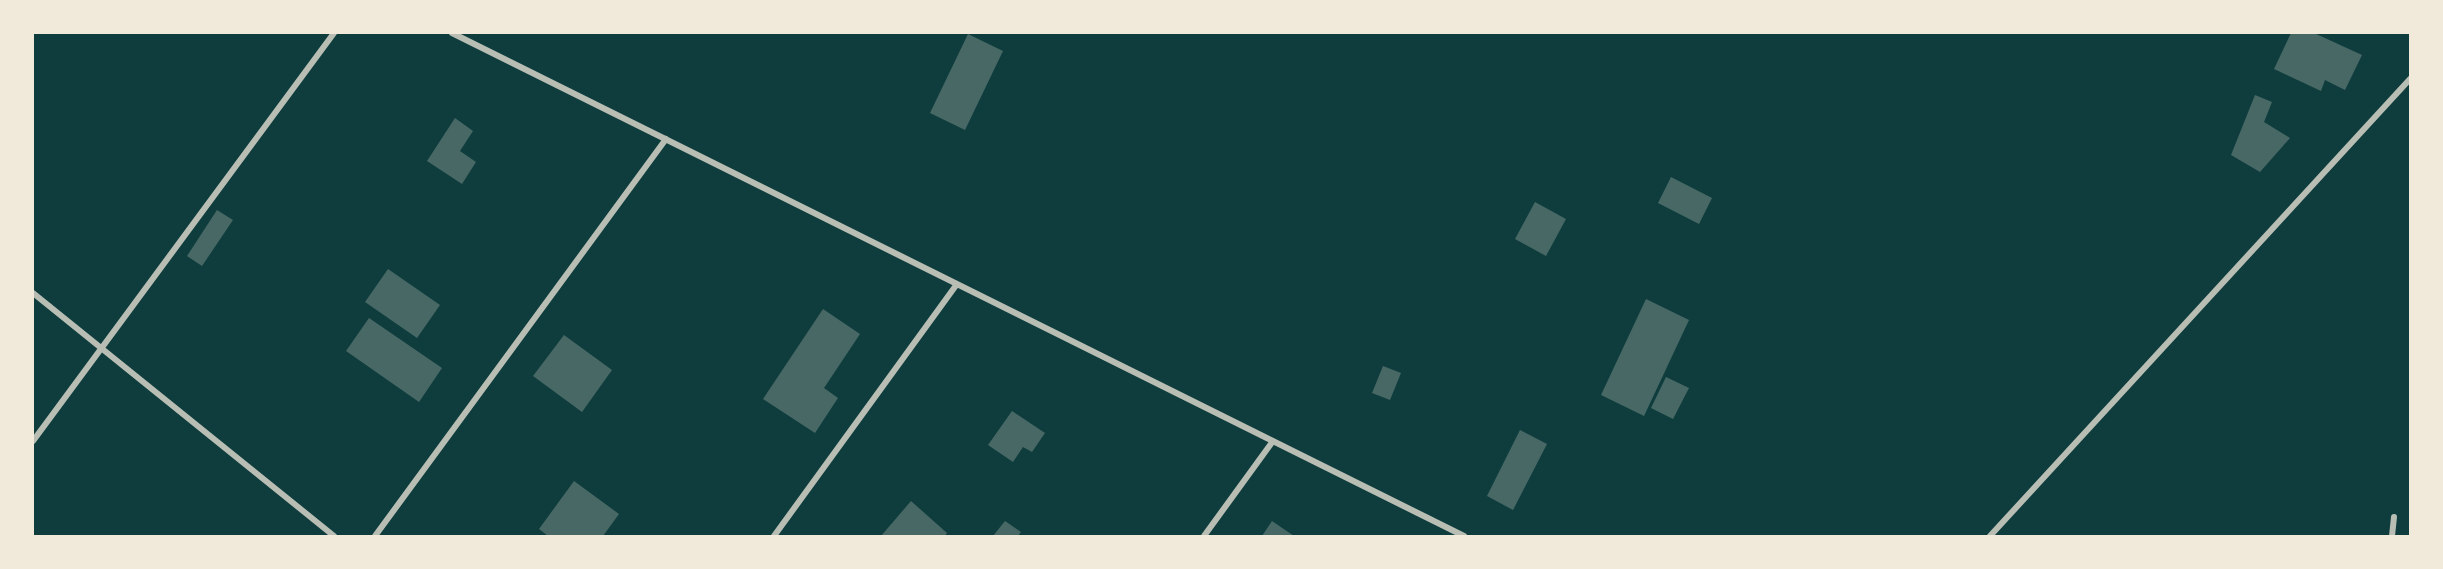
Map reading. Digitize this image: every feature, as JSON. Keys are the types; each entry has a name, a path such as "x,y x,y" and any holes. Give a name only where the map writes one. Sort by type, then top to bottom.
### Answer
{"street":[{"path":"33,441 334,33"},
{"path":"452,33 1464,536"},
{"path":"1990,536 2410,79"},
{"path":"375,536 666,139"},
{"path":"774,536 957,284"},
{"path":"33,293 334,536"},
{"path":"1204,536 1274,441"},
{"path":"2392,536 2394,517"}],"building":[{"path":"2291,33 2314,33 2362,55 2345,90 2325,80 2321,91 2274,69"},
{"path":"968,34 1003,51 965,130 930,113"},
{"path":"2255,95 2272,102 2264,122 2290,138 2260,172 2231,155"},
{"path":"455,118 473,131 460,151 476,162 462,184 427,161"},
{"path":"1671,177 1712,198 1699,224 1658,203"},
{"path":"1535,202 1566,219 1546,256 1515,239"},
{"path":"217,210 233,220 202,266 187,256"},
{"path":"388,269 440,305 417,338 365,302"},
{"path":"1646,299 1689,320 1644,416 1601,395"},
{"path":"823,309 860,334 824,388 838,398 815,433 763,399"},
{"path":"369,318 442,368 419,402 346,351"},
{"path":"564,335 612,370 582,412 533,376"},
{"path":"1383,366 1401,373 1390,400 1372,393"},
{"path":"1666,377 1689,388 1673,419 1651,408"},
{"path":"1012,411 1045,433 1032,452 1023,447 1013,462 988,445"},
{"path":"1520,430 1547,444 1513,510 1487,496"},
{"path":"574,481 619,514 603,536 548,536 539,529"},
{"path":"911,501 947,533 945,536 881,536"},
{"path":"1005,521 1021,532 1018,536 993,536"},
{"path":"1272,521 1294,536 1262,536"}]}
